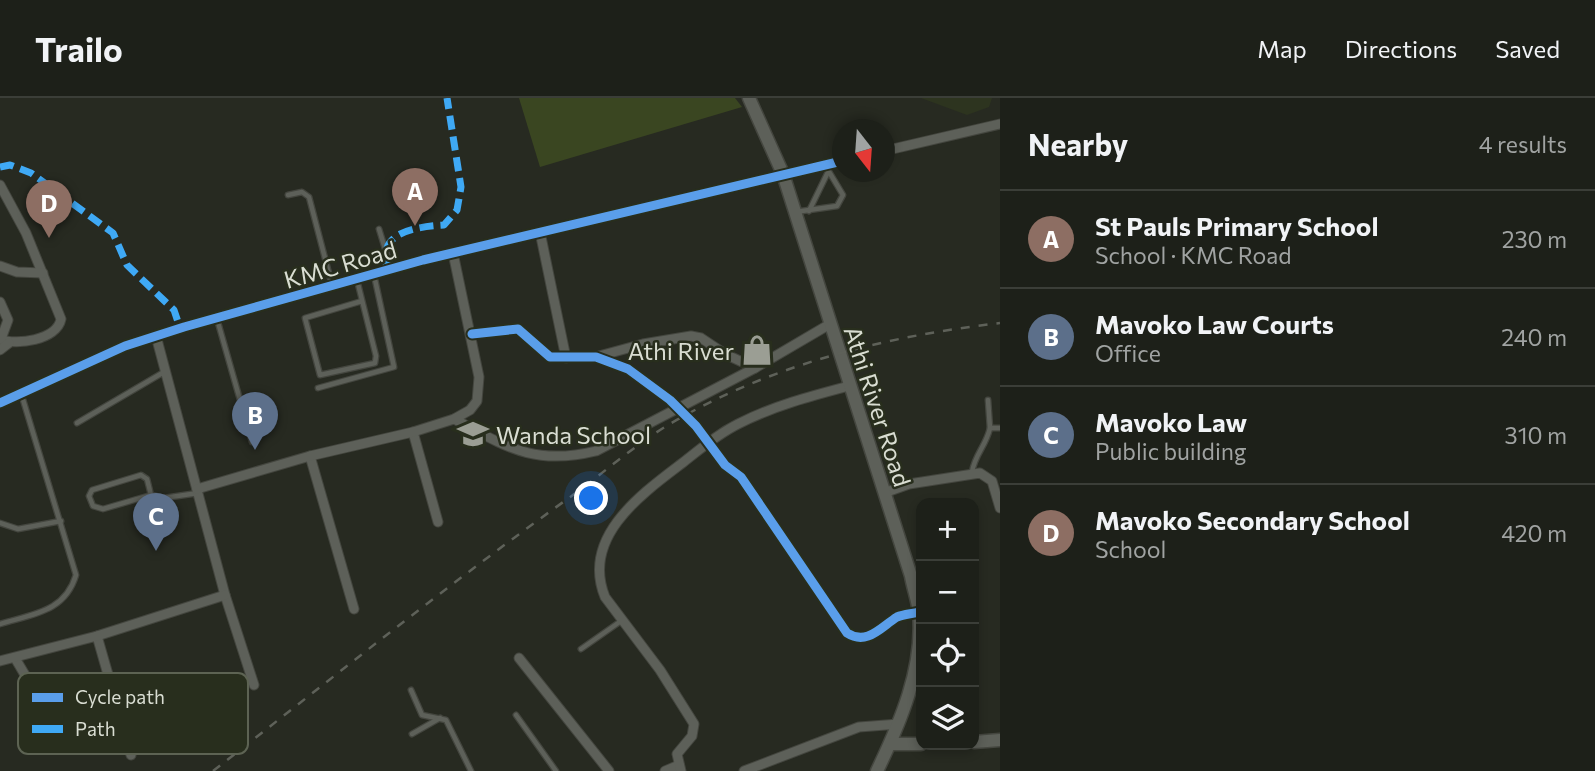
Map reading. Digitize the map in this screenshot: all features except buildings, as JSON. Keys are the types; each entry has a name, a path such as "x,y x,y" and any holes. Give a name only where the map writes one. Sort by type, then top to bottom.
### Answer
{"main road":[{"name":"Athi River Road","path":"749,98 783,174 916,602"},
{"name":"Athi River Road","path":"877,771 899,724 919,643 919,624"},
{"path":"979,742 1000,740"},
{"path":"891,744 916,744"}],"street":[{"path":"895,148 1000,124"},
{"name":"KMC Road","path":"0,403 125,346 156,336 453,253 783,174 832,165"},
{"path":"0,185 43,273 61,324 55,330 35,339 3,340"},
{"path":"540,232 566,358"},
{"path":"198,491 310,456 413,432 454,419 470,410 479,395 472,334 453,253"},
{"path":"0,266 17,272 43,273"},
{"path":"0,302 8,320 0,350"},
{"path":"454,419 525,454 572,456 596,451 755,368 830,324"},
{"path":"472,334 518,329 550,357 566,358 596,357 643,344 701,338 725,354 755,368"},
{"path":"156,336 225,595 254,685"},
{"path":"596,357 628,369 677,407 709,442 725,465 741,477 847,632 855,637 867,637 897,618 916,613"},
{"path":"665,771 680,768 677,754 692,736 694,724 660,670 605,597 599,576 603,552 612,529 635,501 709,442 737,424 779,407 849,386"},
{"path":"413,432 438,522"},
{"path":"310,456 354,609"},
{"path":"884,493 909,484 972,472 987,476 992,481 1000,506"},
{"path":"0,661 97,636 225,595"},
{"path":"97,636 108,673"},
{"path":"15,658 24,673"},
{"path":"519,658 609,771"},
{"path":"744,771 859,727 899,724"}],"lane":[{"path":"809,211 827,168"},
{"path":"795,212 835,207 842,197 827,168"},
{"path":"288,195 302,192 309,197 332,286"},
{"path":"379,229 392,269"},
{"path":"318,388 394,367 374,274"},
{"path":"357,279 362,301 375,363 320,375 305,318 362,301"},
{"path":"217,319 252,442"},
{"path":"77,423 165,372"},
{"path":"0,624 48,609 70,594 76,575 21,393"},
{"path":"972,472 974,458 988,440 988,400"},
{"path":"990,428 1000,428"},
{"path":"151,495 147,479 141,475 92,490 89,496 93,506 103,509 151,495 164,498 198,491"},
{"path":"0,523 18,529 61,521"},
{"path":"581,649 621,621"},
{"path":"411,690 422,715 446,720 471,771"},
{"path":"516,715 556,771"},
{"path":"412,733 440,718"}],"shaded area":[{"path":"519,98 735,98 742,107 540,167"},
{"path":"921,98 992,98 989,107 967,115"}],"railway":[{"path":"248,744 477,566 637,446 682,417 758,381 836,354 917,335 1000,323"},
{"path":"213,771 235,754"}],"marked path":[{"path":"386,271 386,253 390,242 411,230 444,225 457,210 461,187 447,98"},
{"path":"0,167 10,165 31,173 113,233 127,265 174,310 180,328"}],"cycle path":[{"path":"0,403 125,346 184,327 423,260 832,163"},
{"path":"472,334 518,329 550,357 596,357 628,369 670,400 696,426 725,465 741,477 847,633 867,636 897,617 916,613"}],"place":[{"name":"St Pauls Primary School","path":"415,226"},
{"name":"Mavoko Secondary School","path":"49,238"},
{"name":"Athi River","path":"757,350"},
{"name":"Wanda School","path":"473,434"},
{"name":"Mavoko Law Courts","path":"255,450"},
{"name":"Mavoko Law","path":"156,551"}]}
